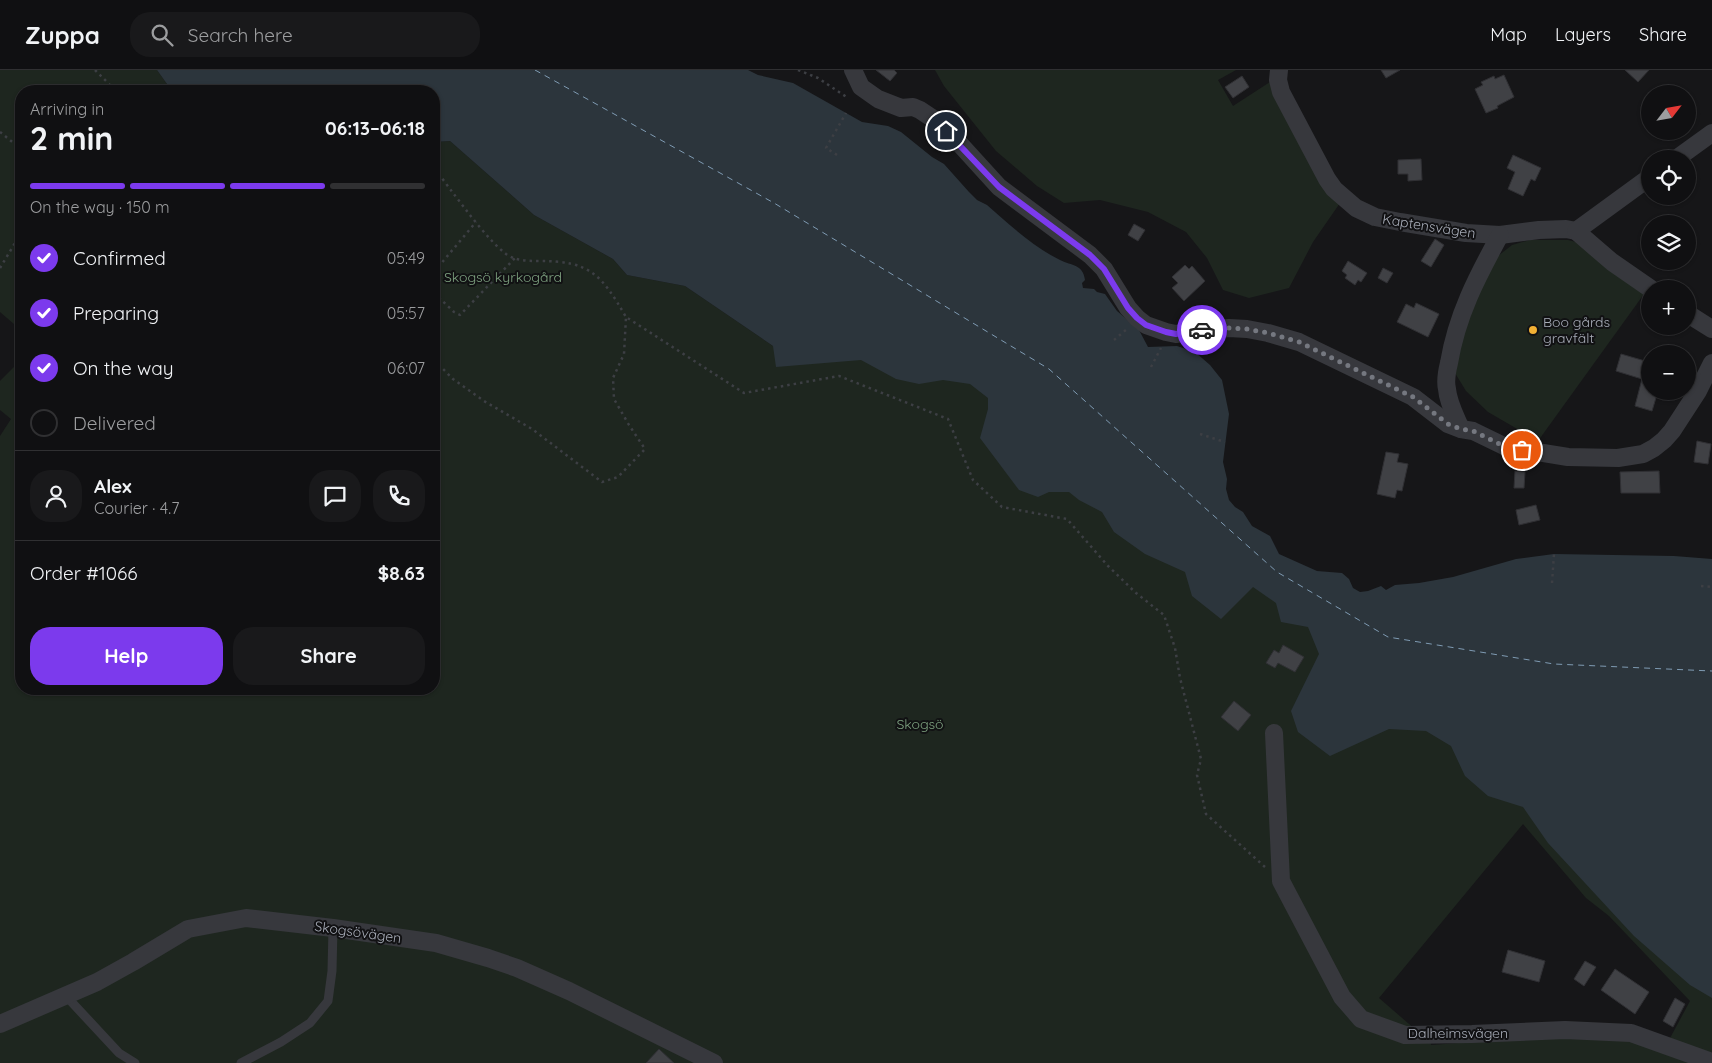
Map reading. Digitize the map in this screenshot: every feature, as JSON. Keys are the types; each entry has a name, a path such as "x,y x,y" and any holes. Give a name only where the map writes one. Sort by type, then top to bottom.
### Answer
{"street":[{"path":"853,70 861,86 878,100 901,108 913,107 935,120 999,187 1090,255 1104,269 1128,308 1146,325 1166,332 1176,334 1229,328 1247,329 1299,342 1413,397 1448,424 1473,431 1506,447 1568,457 1618,458 1643,454 1664,440 1672,431 1698,391 1712,363"},
{"name":"Kaptensvägen","path":"1279,70 1278,80 1281,92 1327,179 1334,189 1356,208 1375,217 1466,233 1500,236 1539,230 1566,229 1576,231"},
{"path":"1688,150 1712,133"},
{"path":"1641,184 1576,231 1612,262 1641,282"},
{"path":"1461,429 1446,390 1451,348 1474,281 1500,236"},
{"path":"1696,319 1712,329"},
{"name":"Dalheimsvägen","path":"1274,732 1281,881 1342,997 1361,1019 1405,1035 1566,1030 1631,1033 1712,1062"},
{"name":"Skogsövägen","path":"0,1024 66,996 133,962 188,929 246,918 436,943 495,960 569,991 714,1063"}],"lane":[{"path":"241,1063 281,1042 310,1023 328,1001 332,971 333,928"},
{"path":"66,996 120,1053 135,1063"}],"path":[{"path":"95,70 110,85"},
{"path":"837,155 826,148 846,113"},
{"path":"0,132 15,144"},
{"path":"440,177 476,222 506,254 517,260 568,262 583,266 599,278 610,290 626,316 744,393 839,376 948,419 973,480 1002,507 1067,519 1108,566 1136,593 1164,615 1175,648 1180,678 1201,759 1198,775 1206,814 1281,881"},
{"path":"440,265 476,222"},
{"path":"0,268 15,242"},
{"path":"440,299 460,316 514,258"},
{"path":"440,366 453,379 484,401 532,429 602,482 618,478 645,449 614,399 613,378 624,354 626,316"},
{"path":"1114,340 1132,324"},
{"path":"1151,367 1162,347"},
{"path":"1200,434 1225,442"},
{"path":"1552,583 1554,554"},
{"path":"1701,586 1712,587"}],"green space":[{"path":"0,70 157,70 168,85 15,85 15,325 0,312"},
{"path":"935,70 1236,70 1218,80 1233,106 1270,82 1340,203 1313,242 1289,288 1249,298 1223,290 1207,258 1186,232 1148,212 1100,200 1064,203 1037,186 996,151 944,86"},
{"name":"Skogsö","path":"450,141 534,215 613,259 627,275 685,286 773,346 833,239 1277,572 1712,695 1712,1053 1669,1040 1690,1001 1609,916 1586,898 1523,824 1379,998 1416,1030 1430,1030 1431,1045 1555,1036 1637,1039 1695,1063 0,1063 0,436 11,419 0,410 0,381 15,366 15,695 440,695 440,142"},
{"path":"1530,240 1568,240 1584,244 1641,292 1641,298 1538,441 1488,412 1466,391 1455,373 1460,341 1476,296 1498,256 1512,245"}],"shaded area":[{"path":"157,70 748,70 758,75 793,83 862,122 888,126 901,132 932,157 944,164 977,200 987,205 1031,242 1050,255 1079,268 1085,280 1082,283 1083,288 1094,289 1105,294 1117,311 1139,330 1148,347 1177,346 1195,352 1210,365 1222,380 1229,414 1223,462 1229,500 1243,512 1252,526 1270,536 1279,554 1317,571 1342,573 1349,579 1353,588 1360,592 1381,586 1386,590 1395,585 1453,577 1516,559 1554,554 1674,556 1712,559 1712,998 1690,985 1634,936 1548,843 1523,807 1488,796 1465,776 1451,746 1426,731 1389,729 1330,756 1298,732 1291,711 1319,654 1308,627 1281,622 1276,603 1253,587 1221,619 1192,596 1185,572 1145,554 1114,532 1102,512 1079,500 1069,492 1049,492 1038,497 1019,490 980,438 988,409 988,398 970,384 943,380 919,384 896,379 861,360 776,367 773,346 685,286 627,275 613,259 534,215 450,141 440,142 440,85 168,85"}],"building":[{"path":"876,70 894,70 897,73 890,81"},
{"path":"1381,70 1400,70 1386,78"},
{"path":"1625,70 1649,70 1638,82"},
{"path":"1504,75 1514,97 1497,106 1498,108 1486,113 1475,89 1483,85 1481,82 1494,76 1495,79"},
{"path":"1242,76 1249,87 1233,98 1225,87"},
{"path":"1513,155 1541,168 1535,181 1531,179 1523,196 1508,189 1515,172 1507,168"},
{"path":"1421,159 1422,180 1408,181 1408,174 1398,174 1398,160"},
{"path":"1134,224 1145,230 1138,241 1128,235"},
{"path":"1435,239 1444,245 1431,267 1421,261"},
{"path":"1348,261 1367,273 1361,282 1358,280 1355,285 1345,278 1347,275 1342,271"},
{"path":"1185,265 1189,269 1192,266 1205,281 1184,301 1172,288 1178,283 1172,277"},
{"path":"1383,268 1393,273 1387,283 1378,278"},
{"path":"1416,303 1439,314 1428,337 1397,322 1406,304 1414,308"},
{"path":"1621,354 1641,360 1641,379 1616,371"},
{"path":"1641,383 1641,400 1655,400 1652,411 1635,406"},
{"path":"1697,441 1711,444 1708,464 1694,462"},
{"path":"1386,452 1399,454 1397,462 1408,464 1402,491 1397,490 1395,498 1377,494"},
{"path":"1515,471 1525,472 1524,488 1514,488"},
{"path":"1659,471 1660,493 1621,493 1620,472"},
{"path":"1536,505 1540,520 1519,525 1516,510"},
{"path":"1283,645 1304,657 1295,672 1278,663 1275,668 1266,663 1274,650 1279,653"},
{"path":"1234,701 1251,715 1238,731 1221,717"},
{"path":"1508,950 1545,961 1539,982 1502,972"},
{"path":"1585,961 1596,967 1584,986 1574,979"},
{"path":"1615,969 1649,992 1635,1014 1601,990"},
{"path":"1675,998 1685,1004 1673,1027 1663,1021"},
{"path":"659,1049 674,1063 646,1063"}],"ferry route":[{"path":"535,70 774,203 1049,369 1277,572 1388,637 1554,664 1712,671"}],"way so far":[{"path":"1202,330 1247,329 1299,342 1413,397 1448,424 1473,431 1506,447 1522,450"}],"place":[{"name":"Boo gårds gravfält","path":"1533,330"}],"route":[{"path":"946,131 999,187 1090,255 1104,269 1128,308 1146,325 1176,334 1202,330"}],"park label":[{"name":"Skogsö kyrkogård","path":"503,277"}]}
